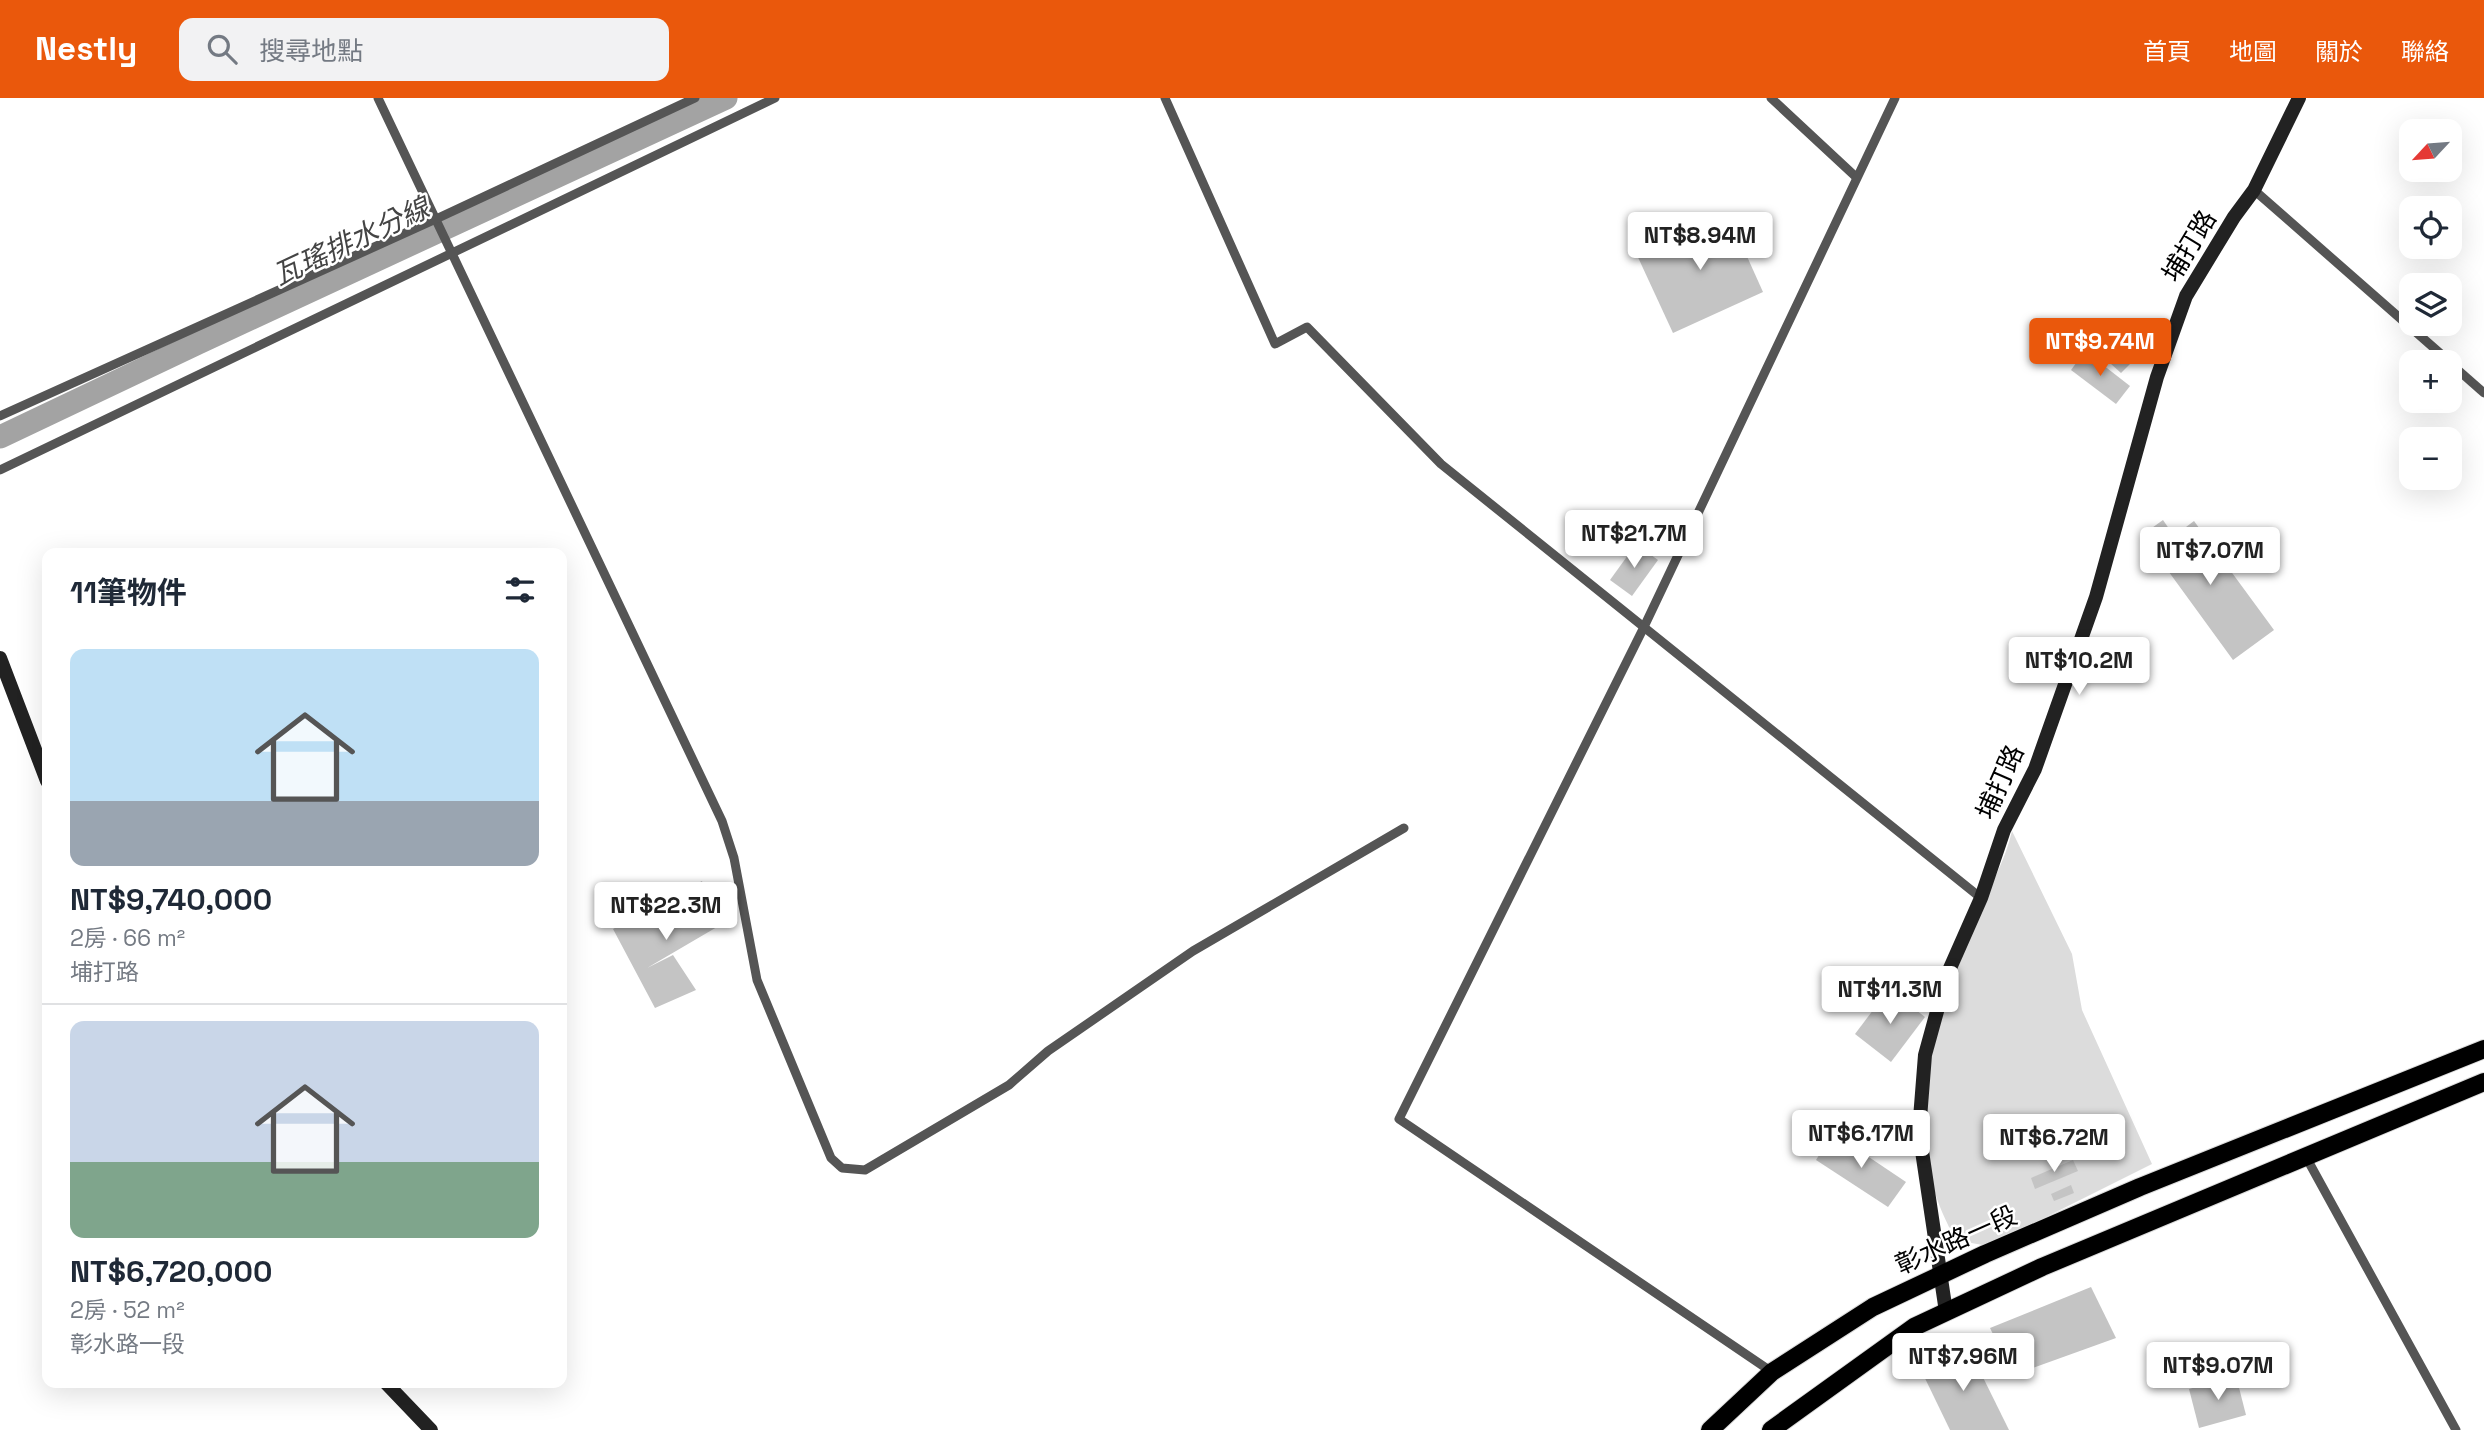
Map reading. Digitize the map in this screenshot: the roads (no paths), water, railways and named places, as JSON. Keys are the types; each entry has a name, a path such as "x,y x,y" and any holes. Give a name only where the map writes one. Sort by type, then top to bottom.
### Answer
{"main road":[{"name":"彰水路一段","path":"1710,1430 1772,1373 1873,1307 1939,1275 2140,1187 2484,1049"},
{"path":"1770,1430 1914,1327 2042,1267 2484,1082"}],"street":[{"name":"埔打路","path":"1946,1312 1919,1131 1925,1055 1947,975 1981,898 2004,830 2035,769 2096,597 2157,377 2186,296 2234,217 2254,190 2299,98"},
{"path":"0,658 42,768"},
{"path":"392,1388 430,1430"}],"lane":[{"path":"378,98 722,821 734,858 757,979 831,1158 842,1168 864,1170 1009,1085 1048,1051 1193,951 1404,828"},
{"path":"0,416 436,219 695,98"},
{"path":"0,470 775,98"},
{"path":"1165,98 1275,344 1307,327 1441,464 1981,898"},
{"path":"1771,98 1856,177"},
{"path":"1772,1373 1399,1119 1643,629 1895,98"},
{"path":"2254,190 2435,350"},
{"path":"2462,374 2484,393"},
{"path":"2306,1157 2456,1430"}],"waterway":[{"name":"瓦瑤排水分線","path":"0,437 726,98"}]}
